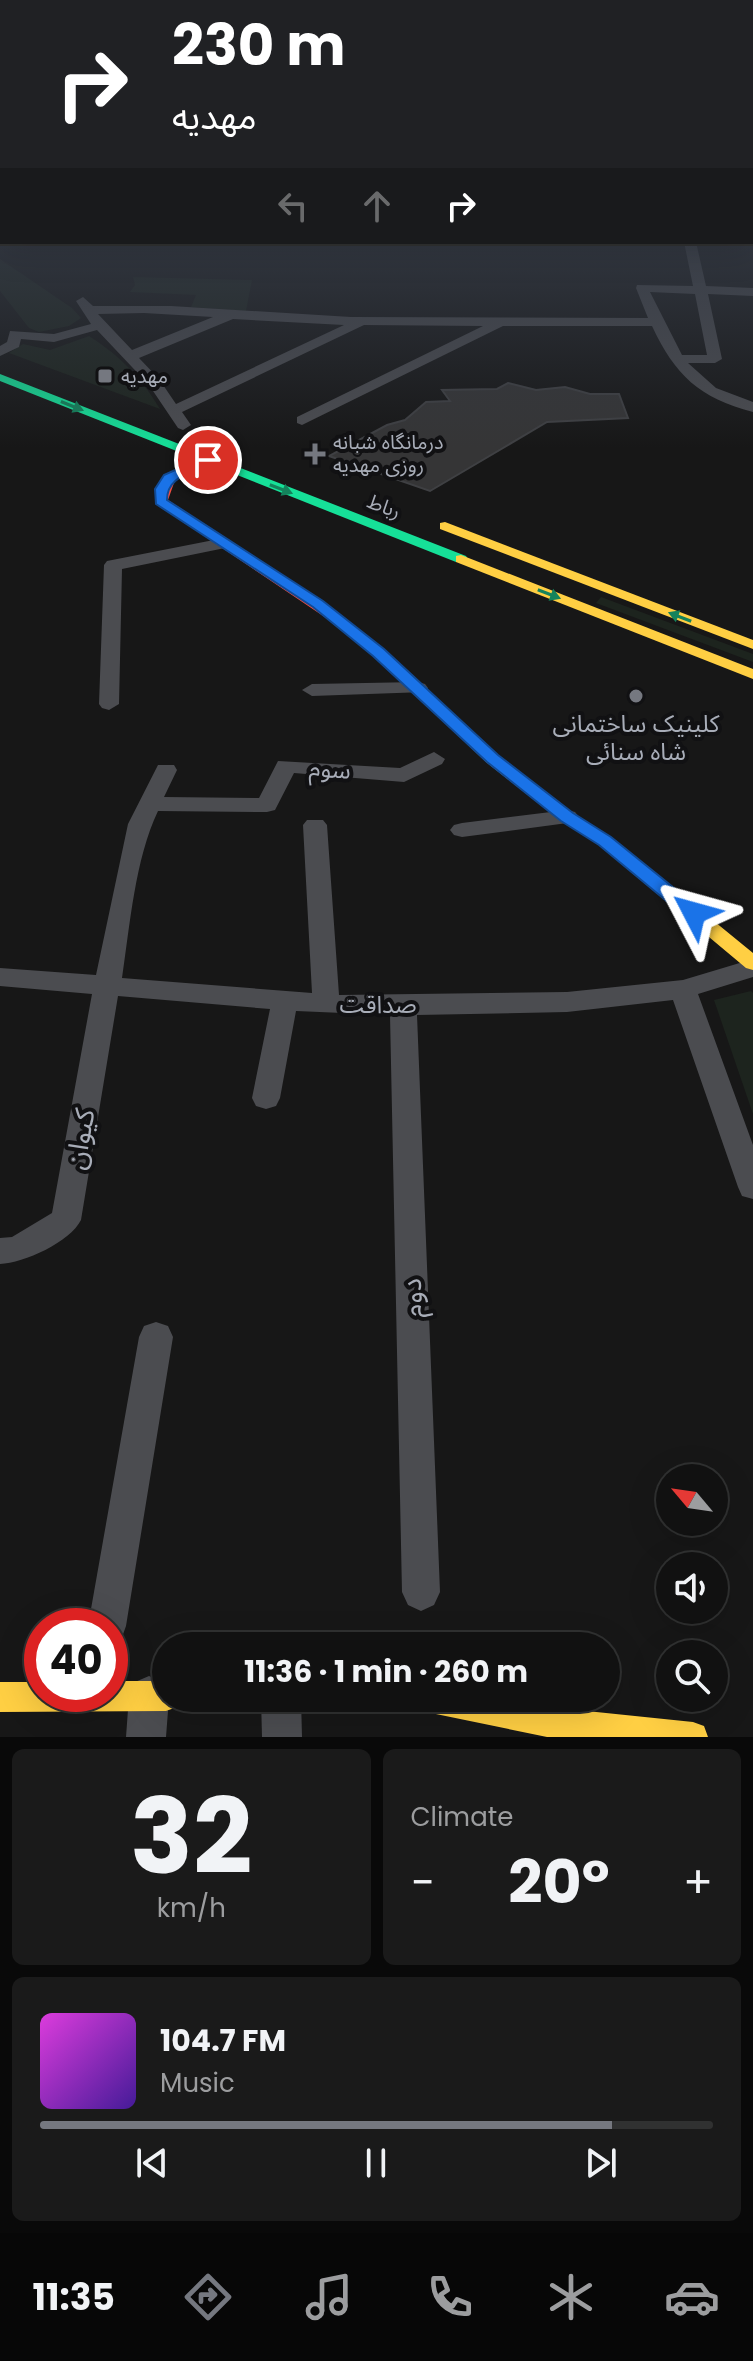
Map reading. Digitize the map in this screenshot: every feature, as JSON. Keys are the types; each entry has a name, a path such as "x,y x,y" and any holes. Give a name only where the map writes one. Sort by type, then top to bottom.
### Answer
{"main road":[{"path":"0,354 22,364"},
{"name":"رباط","path":"0,377 753,674"},
{"path":"208,460 169,478 161,489 161,501 318,604 418,688 492,759 567,817 605,841 753,966"},
{"name":"رباط","path":"425,519 753,645"},
{"path":"500,575 525,557"},
{"path":"0,1697 24,1696"},
{"path":"128,1696 152,1696"},
{"path":"499,1712 548,1722 693,1737"}],"street":[{"path":"676,359 715,359 700,286"},
{"path":"753,292 642,288 655,322 682,368 722,400 753,407"},
{"path":"363,320 178,421 154,382 86,306 363,320 655,322"},
{"path":"130,356 230,315"},
{"path":"302,420 504,321"},
{"path":"0,354 14,344 15,334 54,338 101,325"},
{"path":"109,704 113,565 224,543"},
{"path":"312,690 418,688"},
{"name":"سوم","path":"150,804 267,805 286,766 404,775 434,759"},
{"name":"کیوان","path":"0,1251 17,1250 66,1220 123,895 140,824 166,770"},
{"path":"462,830 567,817"},
{"path":"315,825 326,1003"},
{"name":"صداقت","path":"0,977 326,1003 403,1005 567,1002 683,989 753,966"},
{"path":"683,989 753,1187"},
{"path":"266,1098 285,1000"},
{"name":"دوم","path":"403,1005 421,1592"},
{"path":"110,1608 156,1337"},
{"path":"146,1737 153,1712"},
{"path":"281,1712 282,1737"}],"shaded area":[{"path":"0,286 40,286 81,318 69,326 39,332 29,328 0,291"},
{"path":"134,286 251,286 246,311 191,307 196,295 130,292"},
{"path":"89,336 129,368 160,409 9,353 23,344 50,350"},
{"path":"601,597 753,654 753,662 596,603"},
{"path":"753,993 753,1114 714,1000"}],"building":[{"path":"508,383 536,390 565,387 590,394 619,394 628,418 547,422 430,491 329,456 387,425 405,420 426,402 450,401 442,390 497,389"}],"traffic: fast":[{"path":"0,377 461,559"}],"traffic: slow":[{"path":"445,526 753,645"},
{"path":"461,559 753,674"},
{"path":"340,621 378,652 492,759 567,817 605,841 753,963"},
{"path":"0,1697 152,1696"},
{"path":"499,1712 548,1722 693,1737"}],"traffic: jam":[{"path":"208,460 170,478 161,501 340,621"}],"place":[{"name":"مهدیه","path":"105,376"},
{"name":"درمانگاه شبانه روزی مهدیه","path":"315,454"},
{"name":"کلینیک ساختمانی شاه سنائی","path":"636,696"}],"route":[{"path":"208,460 169,478 161,489 161,501 318,604 378,652 492,759 567,817 605,841 694,913"}]}
